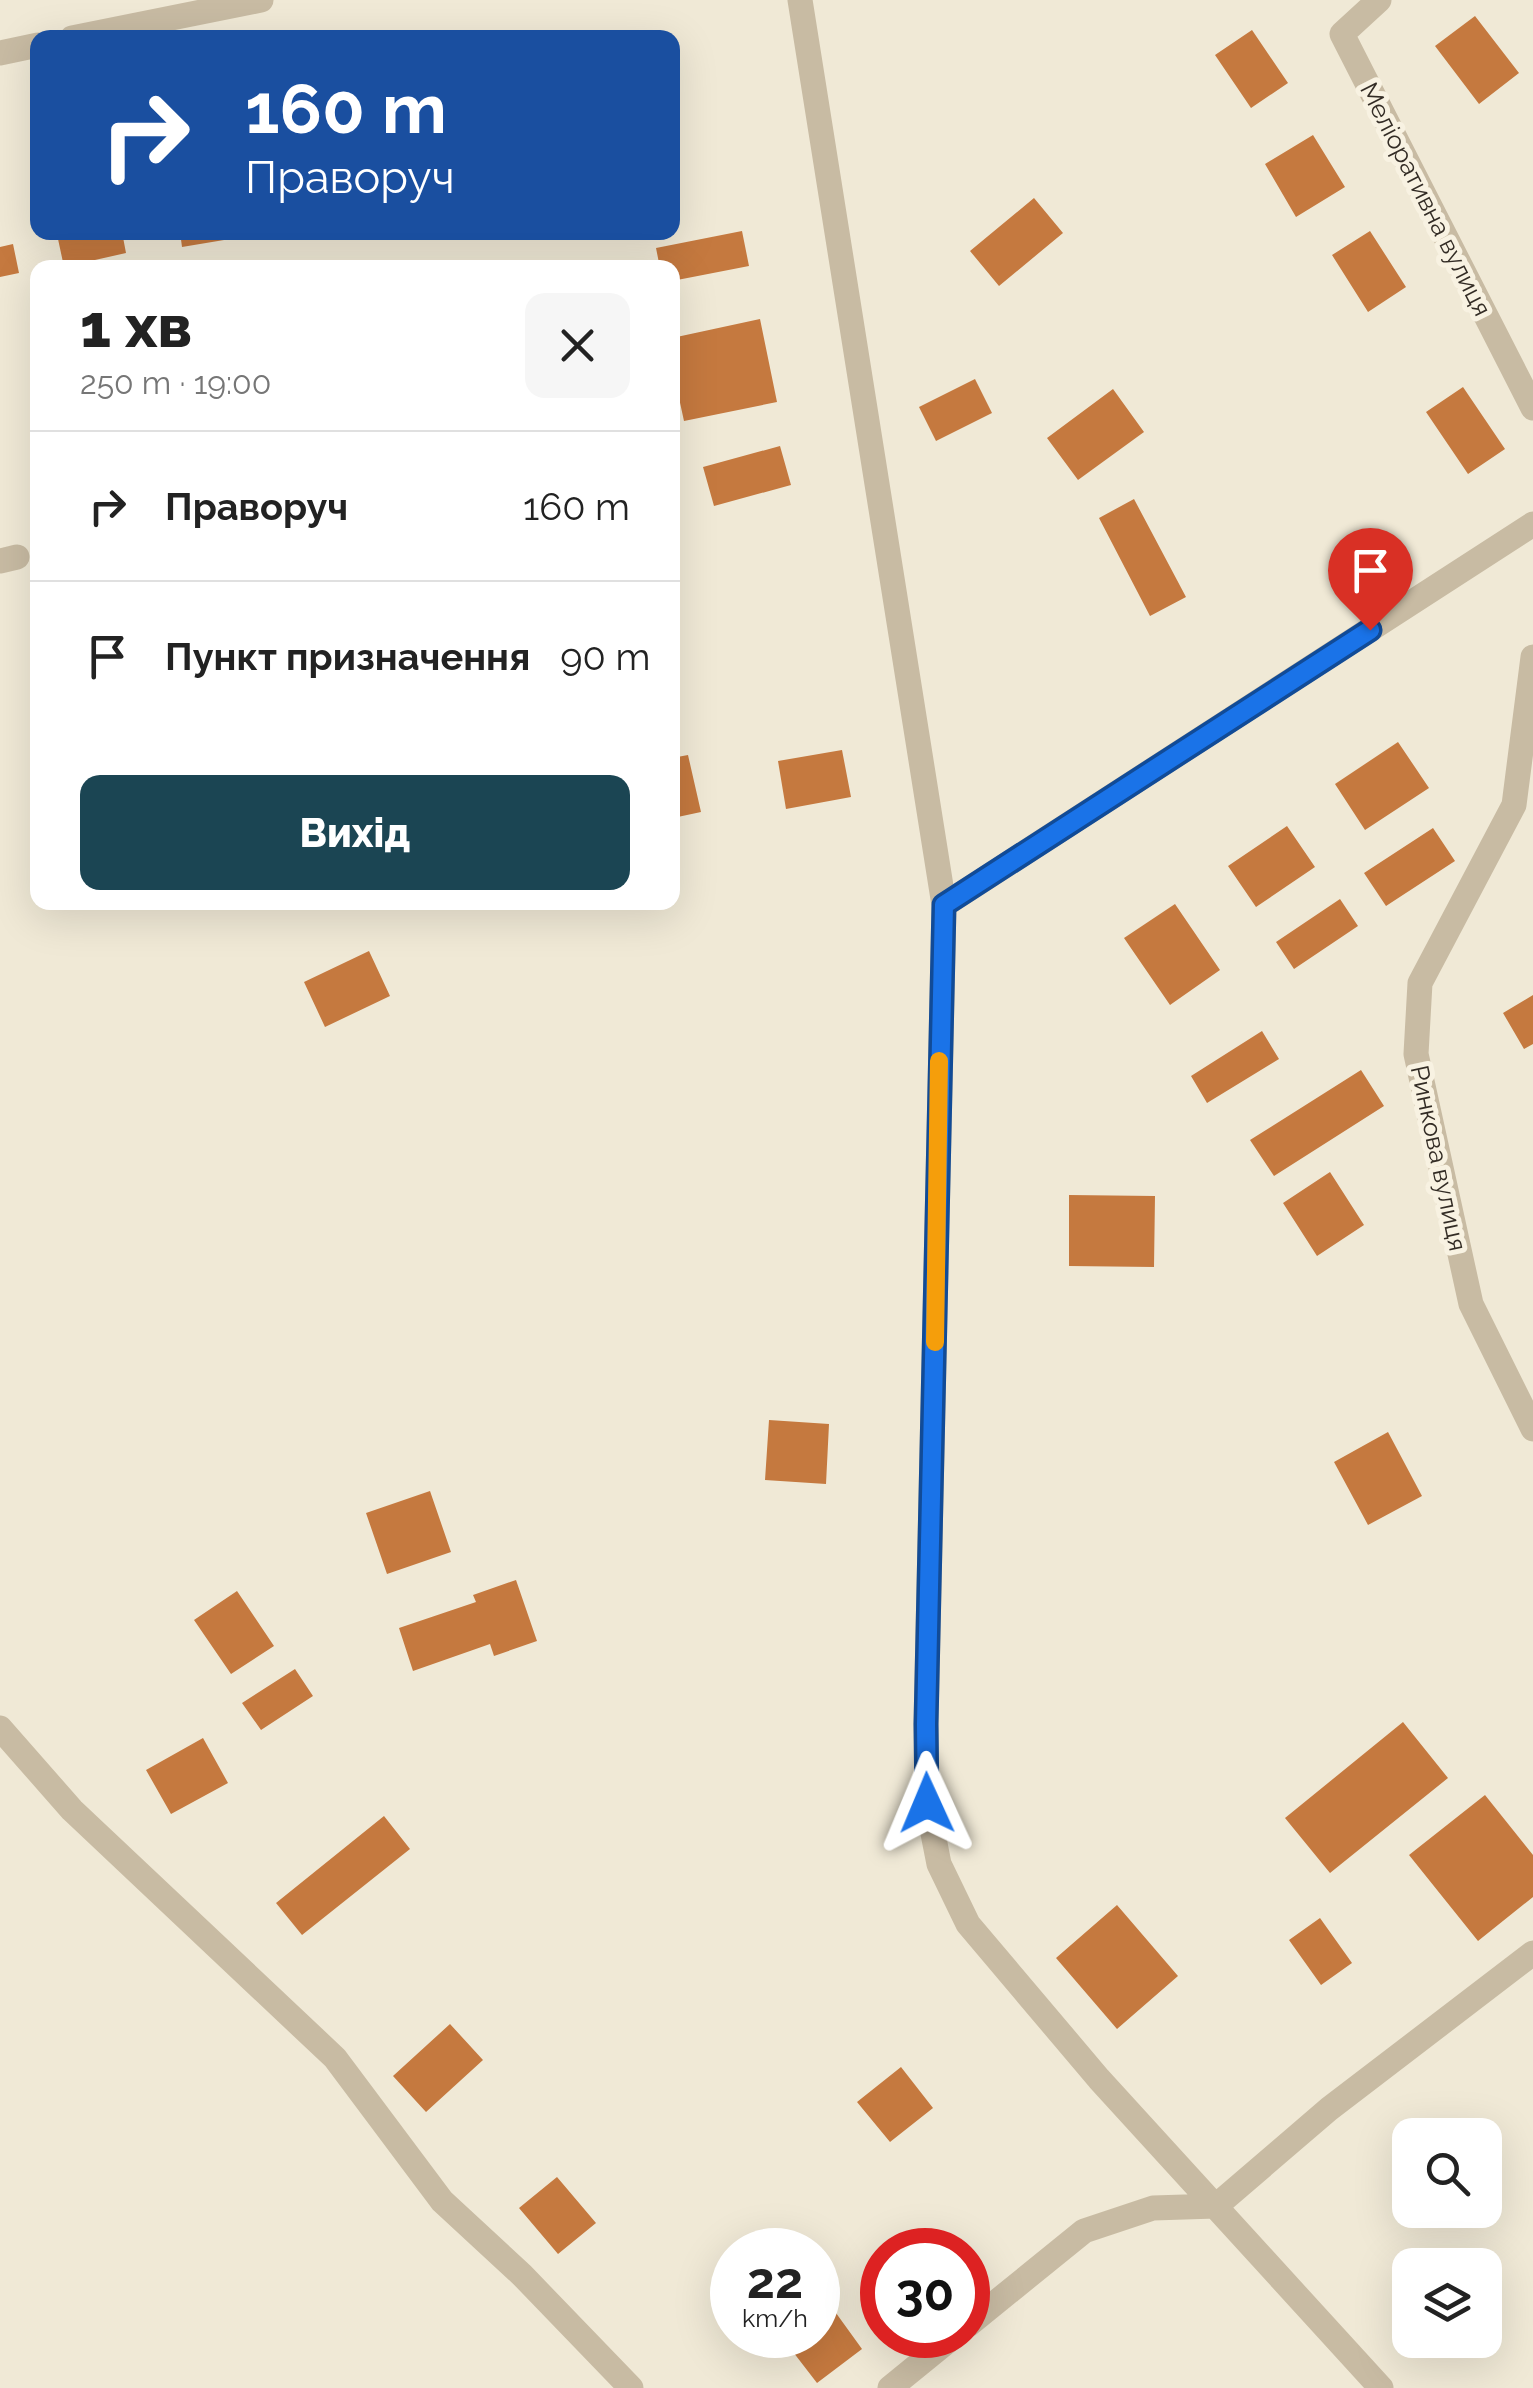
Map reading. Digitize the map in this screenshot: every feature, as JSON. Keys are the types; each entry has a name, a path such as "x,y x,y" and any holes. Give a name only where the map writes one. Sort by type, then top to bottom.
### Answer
{"street":[{"path":"112,30 261,0"},
{"path":"800,0 944,905 926,1724 927,1803 939,1864 968,1924 1099,2079 1381,2388"},
{"name":"Меліоративна вулиця","path":"1379,0 1342,34 1533,408"},
{"path":"0,53 30,47"},
{"path":"944,905 1533,524"},
{"name":"Ринкова вулиця","path":"1533,657 1514,805 1420,983 1416,1054 1471,1304 1533,1429"},
{"path":"0,1728 72,1810 334,2058 442,2202 522,2275 631,2388"},
{"path":"990,2307 1084,2230 1153,2208 1216,2206 1329,2109 1533,1952"},
{"path":"890,2388 927,2358"}],"building":[{"path":"1475,16 1519,73 1479,104 1435,46"},
{"path":"1252,30 1288,83 1251,108 1215,55"},
{"path":"1313,135 1345,187 1296,217 1265,164"},
{"path":"1034,198 1063,233 999,286 970,251"},
{"path":"742,231 749,266 680,279 680,260 658,260 656,248"},
{"path":"1370,231 1406,287 1368,312 1332,255"},
{"path":"58,240 124,240 126,253 95,260 62,260"},
{"path":"181,240 224,240 182,247"},
{"path":"13,244 19,273 0,277 0,247"},
{"path":"760,319 777,402 684,421 680,403 680,336"},
{"path":"975,379 992,413 936,441 919,407"},
{"path":"1463,387 1505,449 1468,474 1426,412"},
{"path":"1113,389 1144,432 1078,480 1047,438"},
{"path":"780,446 791,485 714,506 703,467"},
{"path":"1134,499 1186,597 1150,616 1099,518"},
{"path":"1398,742 1429,788 1365,830 1335,784"},
{"path":"842,750 851,797 786,809 778,761"},
{"path":"688,755 701,812 680,816 680,756"},
{"path":"1287,826 1315,867 1256,907 1228,866"},
{"path":"1433,828 1455,861 1386,906 1364,873"},
{"path":"1340,899 1358,926 1294,969 1276,942"},
{"path":"1175,904 1220,970 1170,1005 1124,938"},
{"path":"369,951 390,996 325,1027 304,982"},
{"path":"1533,995 1533,1044 1524,1049 1503,1013"},
{"path":"1262,1031 1279,1059 1207,1103 1191,1076"},
{"path":"1361,1070 1384,1106 1274,1176 1250,1140"},
{"path":"1330,1172 1364,1225 1317,1256 1283,1203"},
{"path":"1069,1195 1155,1196 1154,1267 1069,1266"},
{"path":"769,1420 829,1424 826,1484 765,1480"},
{"path":"1388,1432 1422,1496 1368,1525 1334,1462"},
{"path":"430,1491 451,1552 387,1574 366,1513"},
{"path":"516,1580 537,1641 494,1656 490,1644 413,1671 399,1628 476,1602 473,1595"},
{"path":"237,1591 274,1646 231,1674 194,1620"},
{"path":"295,1669 313,1696 261,1730 242,1703"},
{"path":"1403,1722 1448,1778 1330,1873 1285,1818"},
{"path":"203,1738 228,1783 171,1814 146,1770"},
{"path":"1485,1795 1533,1855 1533,1897 1478,1941 1409,1855"},
{"path":"384,1816 410,1849 302,1935 276,1903"},
{"path":"1117,1905 1178,1976 1117,2029 1056,1958"},
{"path":"1320,1918 1352,1963 1321,1985 1289,1940"},
{"path":"450,2024 483,2060 426,2112 393,2076"},
{"path":"901,2067 933,2108 890,2142 857,2102"},
{"path":"557,2177 596,2223 558,2254 519,2208"},
{"path":"840,2319 860,2351 817,2383 798,2358 840,2358"}],"slow traffic":[{"path":"935,1342 939,1061"}],"route":[{"path":"927,1803 944,905 1370,630"}]}
